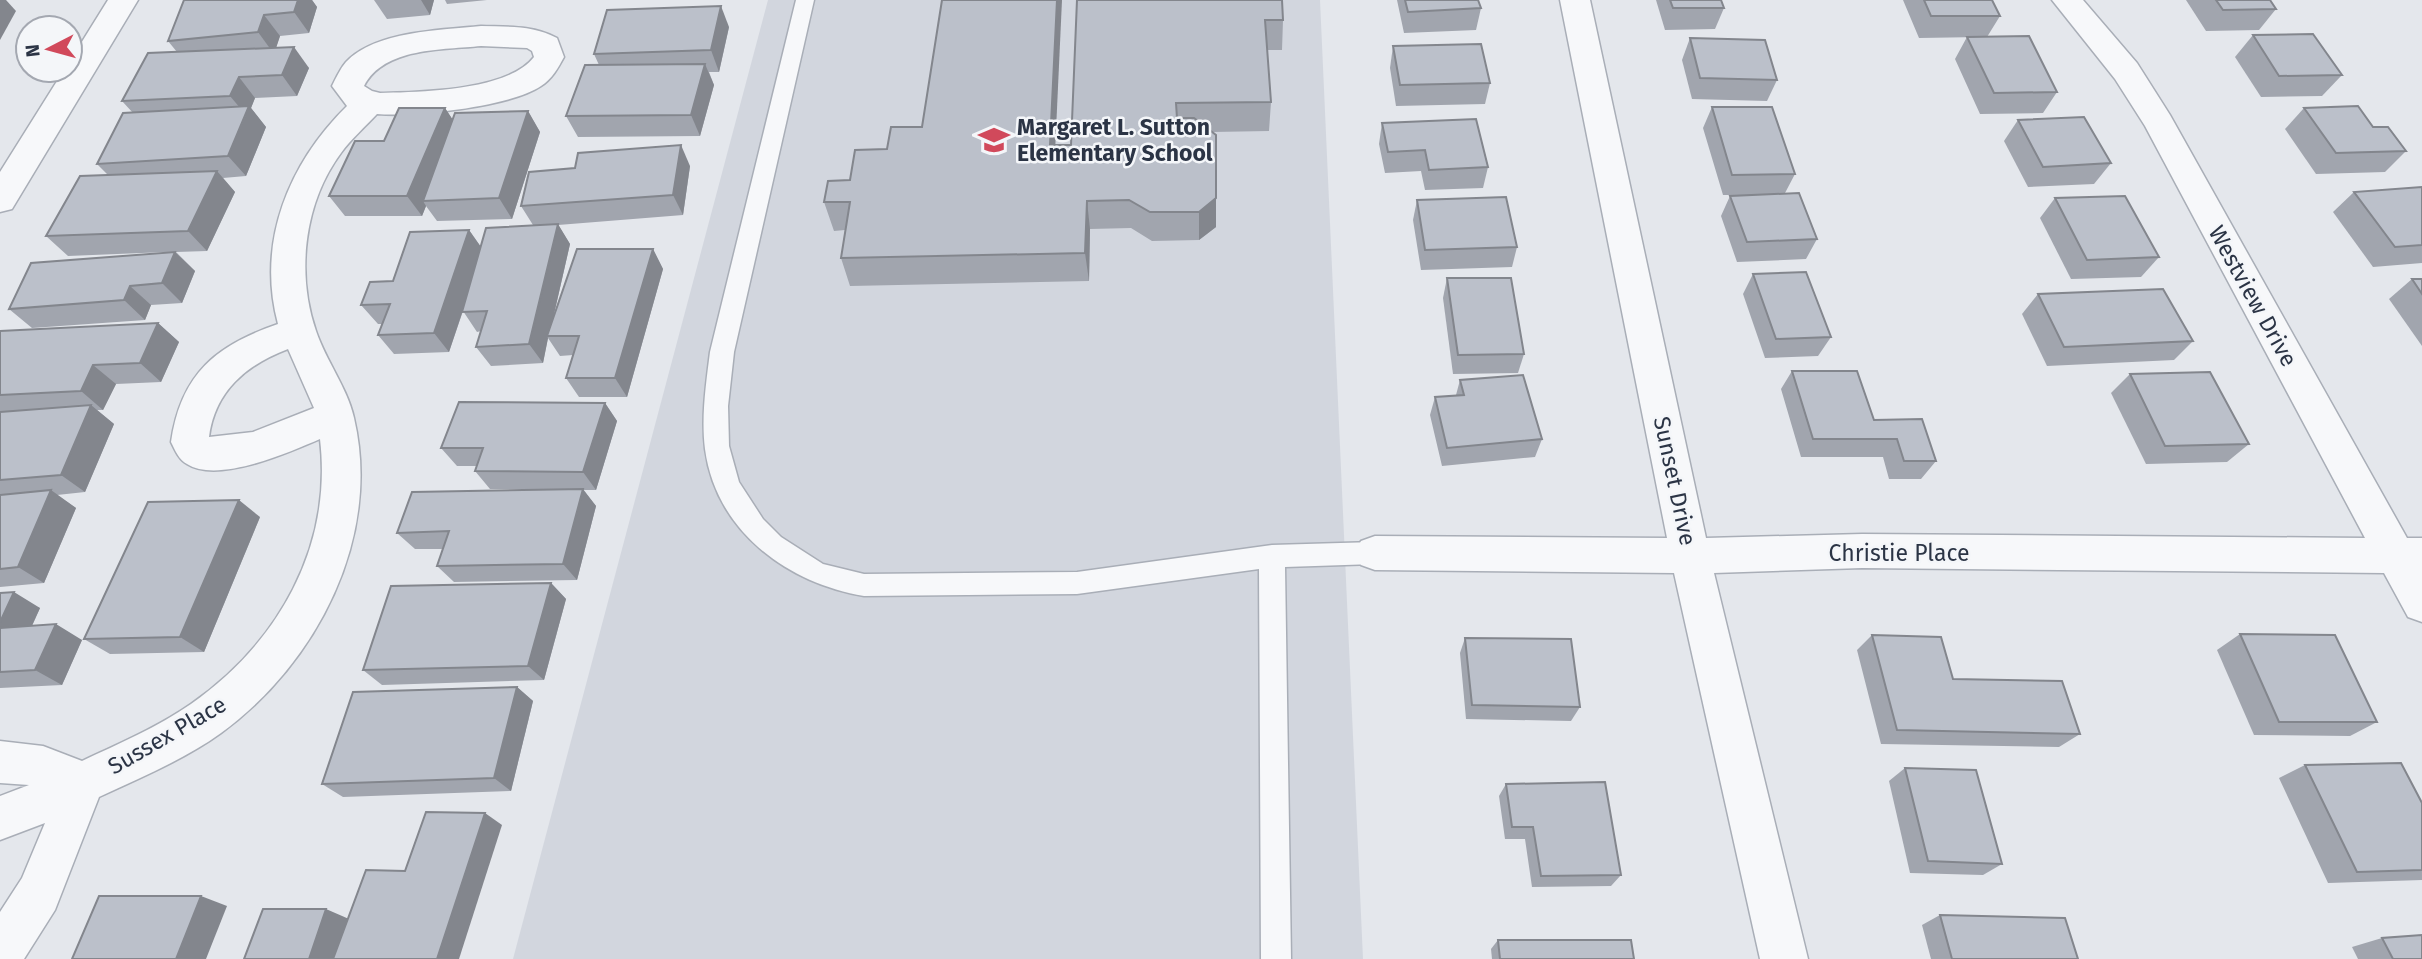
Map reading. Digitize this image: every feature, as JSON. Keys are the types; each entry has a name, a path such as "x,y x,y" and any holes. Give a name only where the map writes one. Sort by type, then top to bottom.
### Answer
{"street":[{"path":"0,200 13,159 123,0"},
{"name":"Sunset Drive","path":"1575,0 1690,556 1784,959"},
{"name":"Westview Drive","path":"2067,0 2126,71 2159,123 2409,556 2422,604"},
{"path":"481,36 533,38 546,45 549,57 542,71 509,88 412,103 369,103 353,96 348,86 351,73 372,57 400,47 481,36"},
{"name":"Sussex Place","path":"0,818 14,816 128,762 210,716 241,691 294,631 318,587 335,538 342,498 335,416 298,331 286,274 291,233 301,196 329,146 369,103"},
{"path":"298,331 249,350 228,364 198,405 191,426 190,442 200,453 221,456 246,453 335,416"},
{"name":"Christie Place","path":"1375,554 1690,556 1862,551 2409,556"},
{"name":"Sussex Place","path":"0,762 20,762 51,768 83,783"},
{"path":"0,953 39,894 83,783"}],"lane":[{"path":"804,0 722,352 717,403 719,458 732,494 751,525 787,556 816,574 840,583 863,585 1077,583 1272,555 1375,554"},
{"path":"1272,555 1276,959"}],"shaded area":[{"path":"768,0 1320,0 1363,959 513,959"}],"building":[{"path":"184,0 298,0 294,12 264,15 258,32 168,41"},
{"name":"Margaret L. Sutton Elementary School","path":"942,0 1057,0 1050,145 1071,145 1077,0 1282,0 1283,20 1265,20 1271,102 1176,103 1177,118 1194,118 1216,135 1216,198 1199,212 1150,212 1129,200 1087,201 1085,253 841,258 850,202 824,202 828,181 850,180 855,150 887,149 891,127 922,127"},
{"path":"1405,0 1478,0 1481,8 1408,12"},
{"path":"1670,0 1721,0 1724,8 1673,8"},
{"path":"1924,0 1992,0 2000,16 1931,16"},
{"path":"2216,0 2270,0 2276,9 2223,10"},
{"path":"721,6 711,50 594,54 607,10"},
{"path":"2313,34 2342,75 2279,76 2253,35"},
{"path":"2029,36 2057,92 1994,93 1967,37"},
{"path":"1690,38 1765,40 1777,80 1700,78"},
{"path":"1481,44 1490,83 1400,85 1393,46"},
{"path":"294,47 282,75 239,77 230,96 122,101 148,53"},
{"path":"705,64 691,115 566,116 585,65"},
{"path":"249,106 228,156 97,164 123,113"},
{"path":"2358,106 2373,127 2388,127 2406,151 2336,153 2304,108"},
{"path":"1712,107 1772,107 1795,174 1732,175"},
{"path":"399,108 445,108 407,196 329,196 355,141 384,141"},
{"path":"528,111 499,198 423,201 455,113"},
{"path":"2084,117 2111,163 2043,167 2018,120"},
{"path":"1476,119 1488,167 1429,170 1425,150 1388,152 1382,123"},
{"path":"681,145 673,195 521,206 529,172 575,168 578,153"},
{"path":"217,171 188,231 46,236 80,176"},
{"path":"2422,187 2422,245 2395,247 2354,192"},
{"path":"1799,193 1817,239 1747,242 1730,196"},
{"path":"2125,196 2159,257 2087,260 2055,198"},
{"path":"1506,197 1517,247 1425,250 1417,200"},
{"path":"558,224 529,344 476,347 487,311 462,312 486,228"},
{"path":"469,230 434,333 378,335 390,304 361,305 370,282 393,281 410,232"},
{"path":"577,249 653,249 615,378 566,378 579,336 547,336"},
{"path":"175,252 162,283 130,286 124,300 9,309 31,263"},
{"path":"1806,272 1831,337 1776,339 1753,274"},
{"path":"1447,278 1511,278 1524,354 1458,355"},
{"path":"2412,279 2422,279 2422,294"},
{"path":"2163,289 2193,341 2064,347 2038,294"},
{"path":"158,323 140,363 93,365 81,391 0,395 0,331"},
{"path":"1792,371 1857,371 1874,420 1922,419 1936,461 1904,461 1897,439 1813,439"},
{"path":"2210,372 2249,444 2165,446 2130,374"},
{"path":"1523,375 1542,439 1447,448 1435,397 1464,395 1460,380"},
{"path":"459,402 605,403 583,472 475,471 483,448 441,448"},
{"path":"91,405 61,475 0,480 0,412"},
{"path":"583,489 563,564 437,566 449,531 397,533 412,492"},
{"path":"51,490 18,567 0,569 0,495"},
{"path":"239,500 180,637 84,639 148,502"},
{"path":"551,583 528,666 363,670 391,586"},
{"path":"14,592 0,622 0,593"},
{"path":"56,624 35,670 0,672 0,628"},
{"path":"2240,634 2335,635 2377,722 2279,722"},
{"path":"1872,635 1941,637 1953,679 2062,681 2080,734 1897,730"},
{"path":"1465,638 1571,639 1580,707 1472,705"},
{"path":"517,687 494,778 322,784 353,692"},
{"path":"2401,763 2422,803 2422,870 2357,872 2305,765"},
{"path":"1905,768 1976,770 2002,864 1928,861"},
{"path":"1605,782 1621,875 1541,876 1533,827 1512,827 1506,784"},
{"path":"426,812 485,813 437,959 333,959 366,870 405,871"},
{"path":"99,896 201,896 176,959 72,959"},
{"path":"263,909 326,909 309,959 244,959"},
{"path":"1940,915 2065,918 2078,959 1952,959"},
{"path":"2422,935 2422,959 2393,959 2382,938"},
{"path":"1498,940 1631,940 1634,959 1500,959"}],"place":[{"name":"Margaret L. Sutton Elementary School","path":"994,140"}]}
